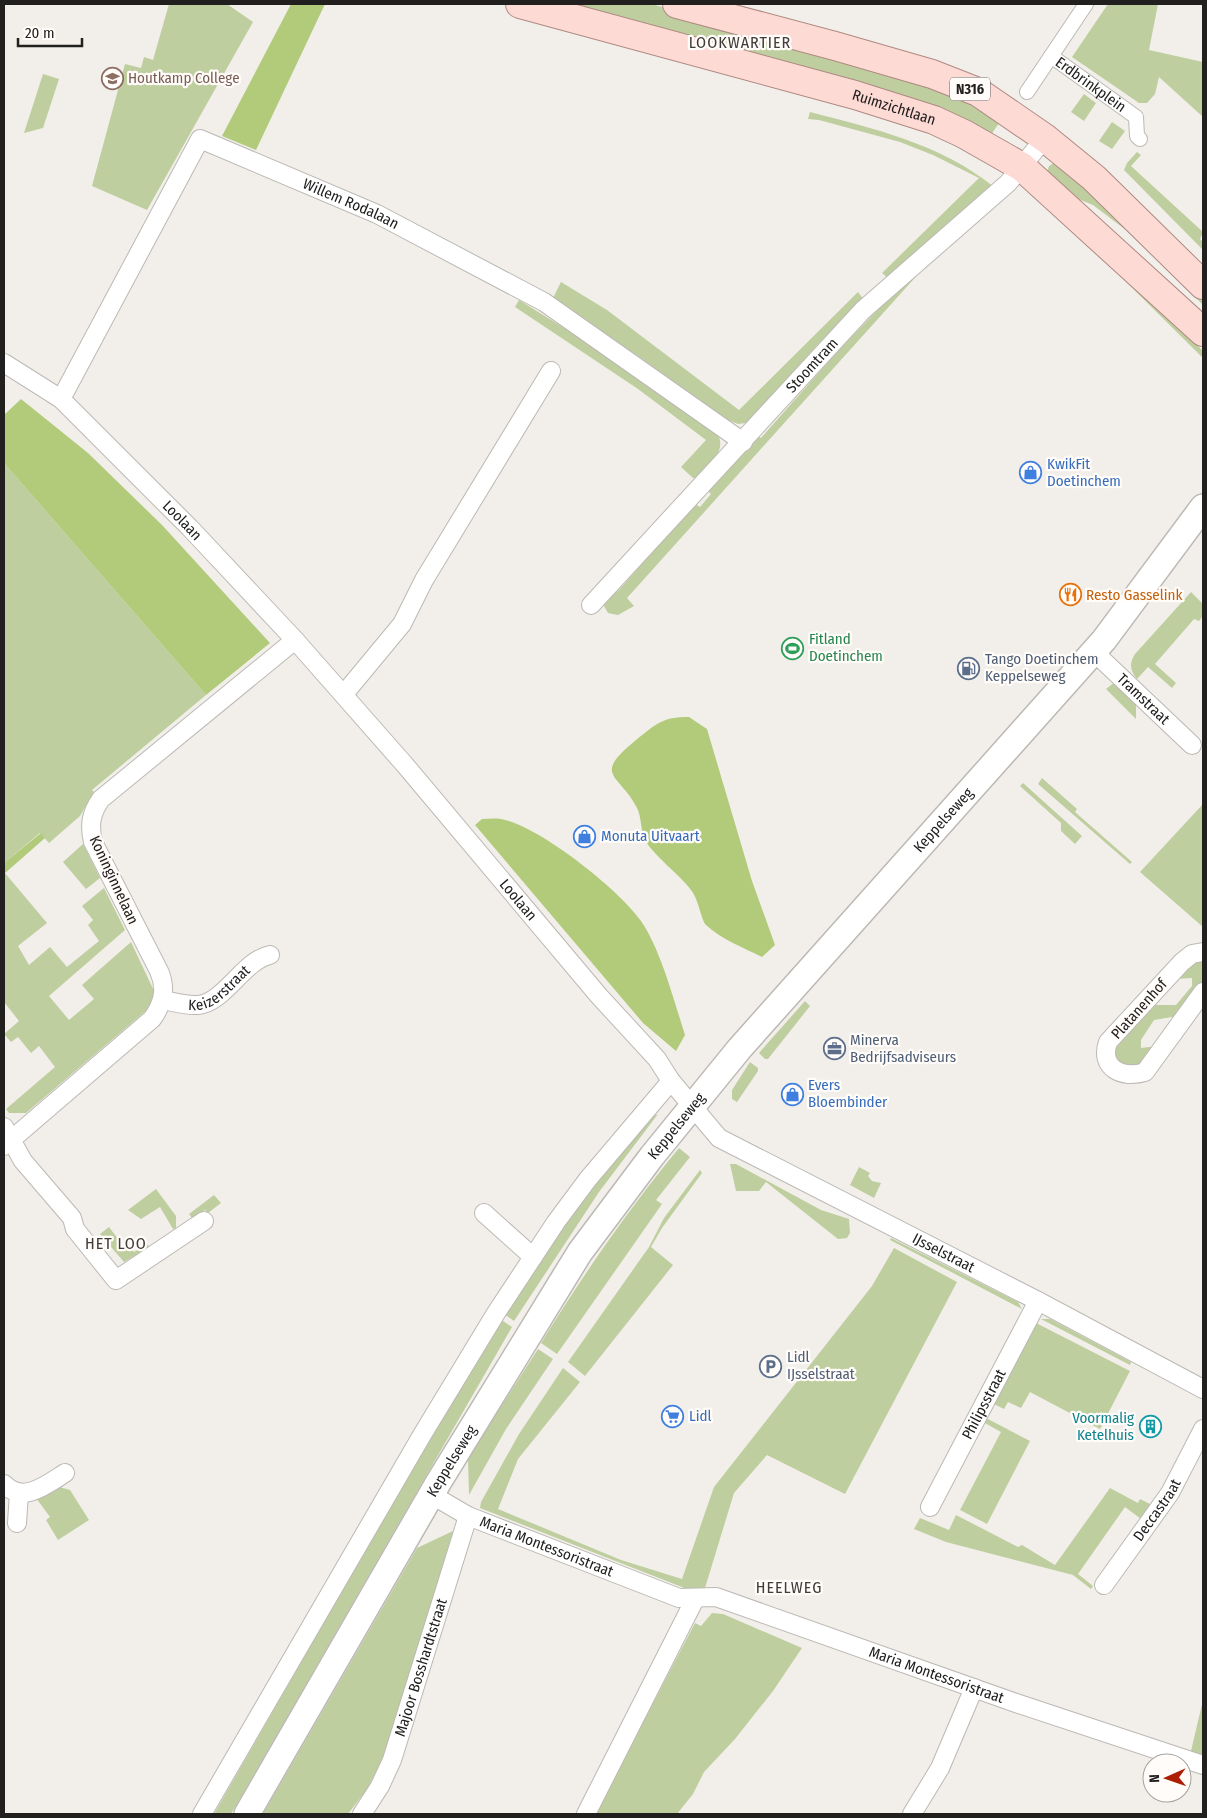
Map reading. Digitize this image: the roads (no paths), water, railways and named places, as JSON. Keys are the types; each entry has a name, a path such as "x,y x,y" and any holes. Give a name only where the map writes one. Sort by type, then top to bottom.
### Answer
{"main road":[{"name":"Ruimzichtlaan","path":"520,4 855,95 934,120 991,148 1022,167 1203,332"},
{"name":"N316","path":"677,4 932,74 978,92 1045,138 1094,178 1202,280"},
{"name":"Keppelseweg","path":"247,1814 432,1495 527,1335 580,1252 692,1106 748,1038 962,802 1023,729 1094,652 1203,507"}],"street":[{"path":"1027,92 1086,4"},
{"name":"Erdbrinkplein","path":"1051,56 1136,117 1137,136 1140,139"},
{"name":"Stoomtram","path":"591,606 863,310 1008,183 1045,138"},
{"name":"Willem Rodalaan","path":"61,400 200,139 377,214 544,302 743,442"},
{"name":"Loolaan","path":"4,363 61,400 190,528 295,640 344,694 599,996 656,1059 692,1106"},
{"path":"344,694 402,624 424,580 551,371"},
{"name":"Koninginnelaan","path":"163,1000 162,979 159,971 93,842 91,819 95,808 101,799 295,640"},
{"name":"Tramstraat","path":"1094,652 1192,745"},
{"name":"Platanenhof","path":"1203,952 1192,954 1182,962 1108,1042 1106,1057 1108,1065 1115,1071 1125,1074 1136,1075 1144,1072 1203,992"},
{"name":"Keizerstraat","path":"163,1000 189,1004 205,1003 258,960 270,955"},
{"path":"163,1000 152,1019 6,1138 23,1161 72,1218 75,1229 116,1280 204,1221"},
{"path":"202,1814 422,1435 533,1257 612,1147 671,1081"},
{"name":"IJsselstraat","path":"692,1106 719,1138 742,1151 1038,1301 1203,1389"},
{"path":"484,1213 533,1257"},
{"name":"Philipsstraat","path":"930,1508 1038,1301"},
{"name":"Deccastraat","path":"1104,1586 1170,1493 1203,1429"},
{"path":"4,1484 10,1490 19,1493 34,1491 65,1473"},
{"path":"17,1523 19,1493"},
{"name":"Maria Montessoristraat","path":"432,1495 468,1516 679,1598 716,1597 974,1688 1203,1765"},
{"name":"Majoor Bosshardtstraat","path":"362,1814 380,1786 392,1760 468,1516"},
{"path":"586,1814 695,1599"},
{"path":"912,1814 940,1768 974,1688"}],"place":[{"name":"Houtkamp College","path":"112,78"},
{"name":"KwikFit Doetinchem","path":"1031,473"},
{"name":"Resto Gasselink","path":"1070,595"},
{"name":"Fitland Doetinchem","path":"793,648"},
{"name":"Tango Doetinchem Keppelseweg","path":"969,668"},
{"name":"Monuta Uitvaart","path":"585,836"},
{"name":"Minerva Bedrijfsadviseurs","path":"834,1049"},
{"name":"Evers Bloembinder","path":"792,1094"},
{"name":"Lidl IJsselstraat","path":"771,1366"},
{"name":"Lidl","path":"673,1416"},
{"name":"Voormalig Ketelhuis","path":"1150,1427"}],"district":[{"name":"LOOKWARTIER","path":"740,42"},
{"name":"HET LOO","path":"116,1243"},
{"name":"HEELWEG","path":"789,1587"}]}
